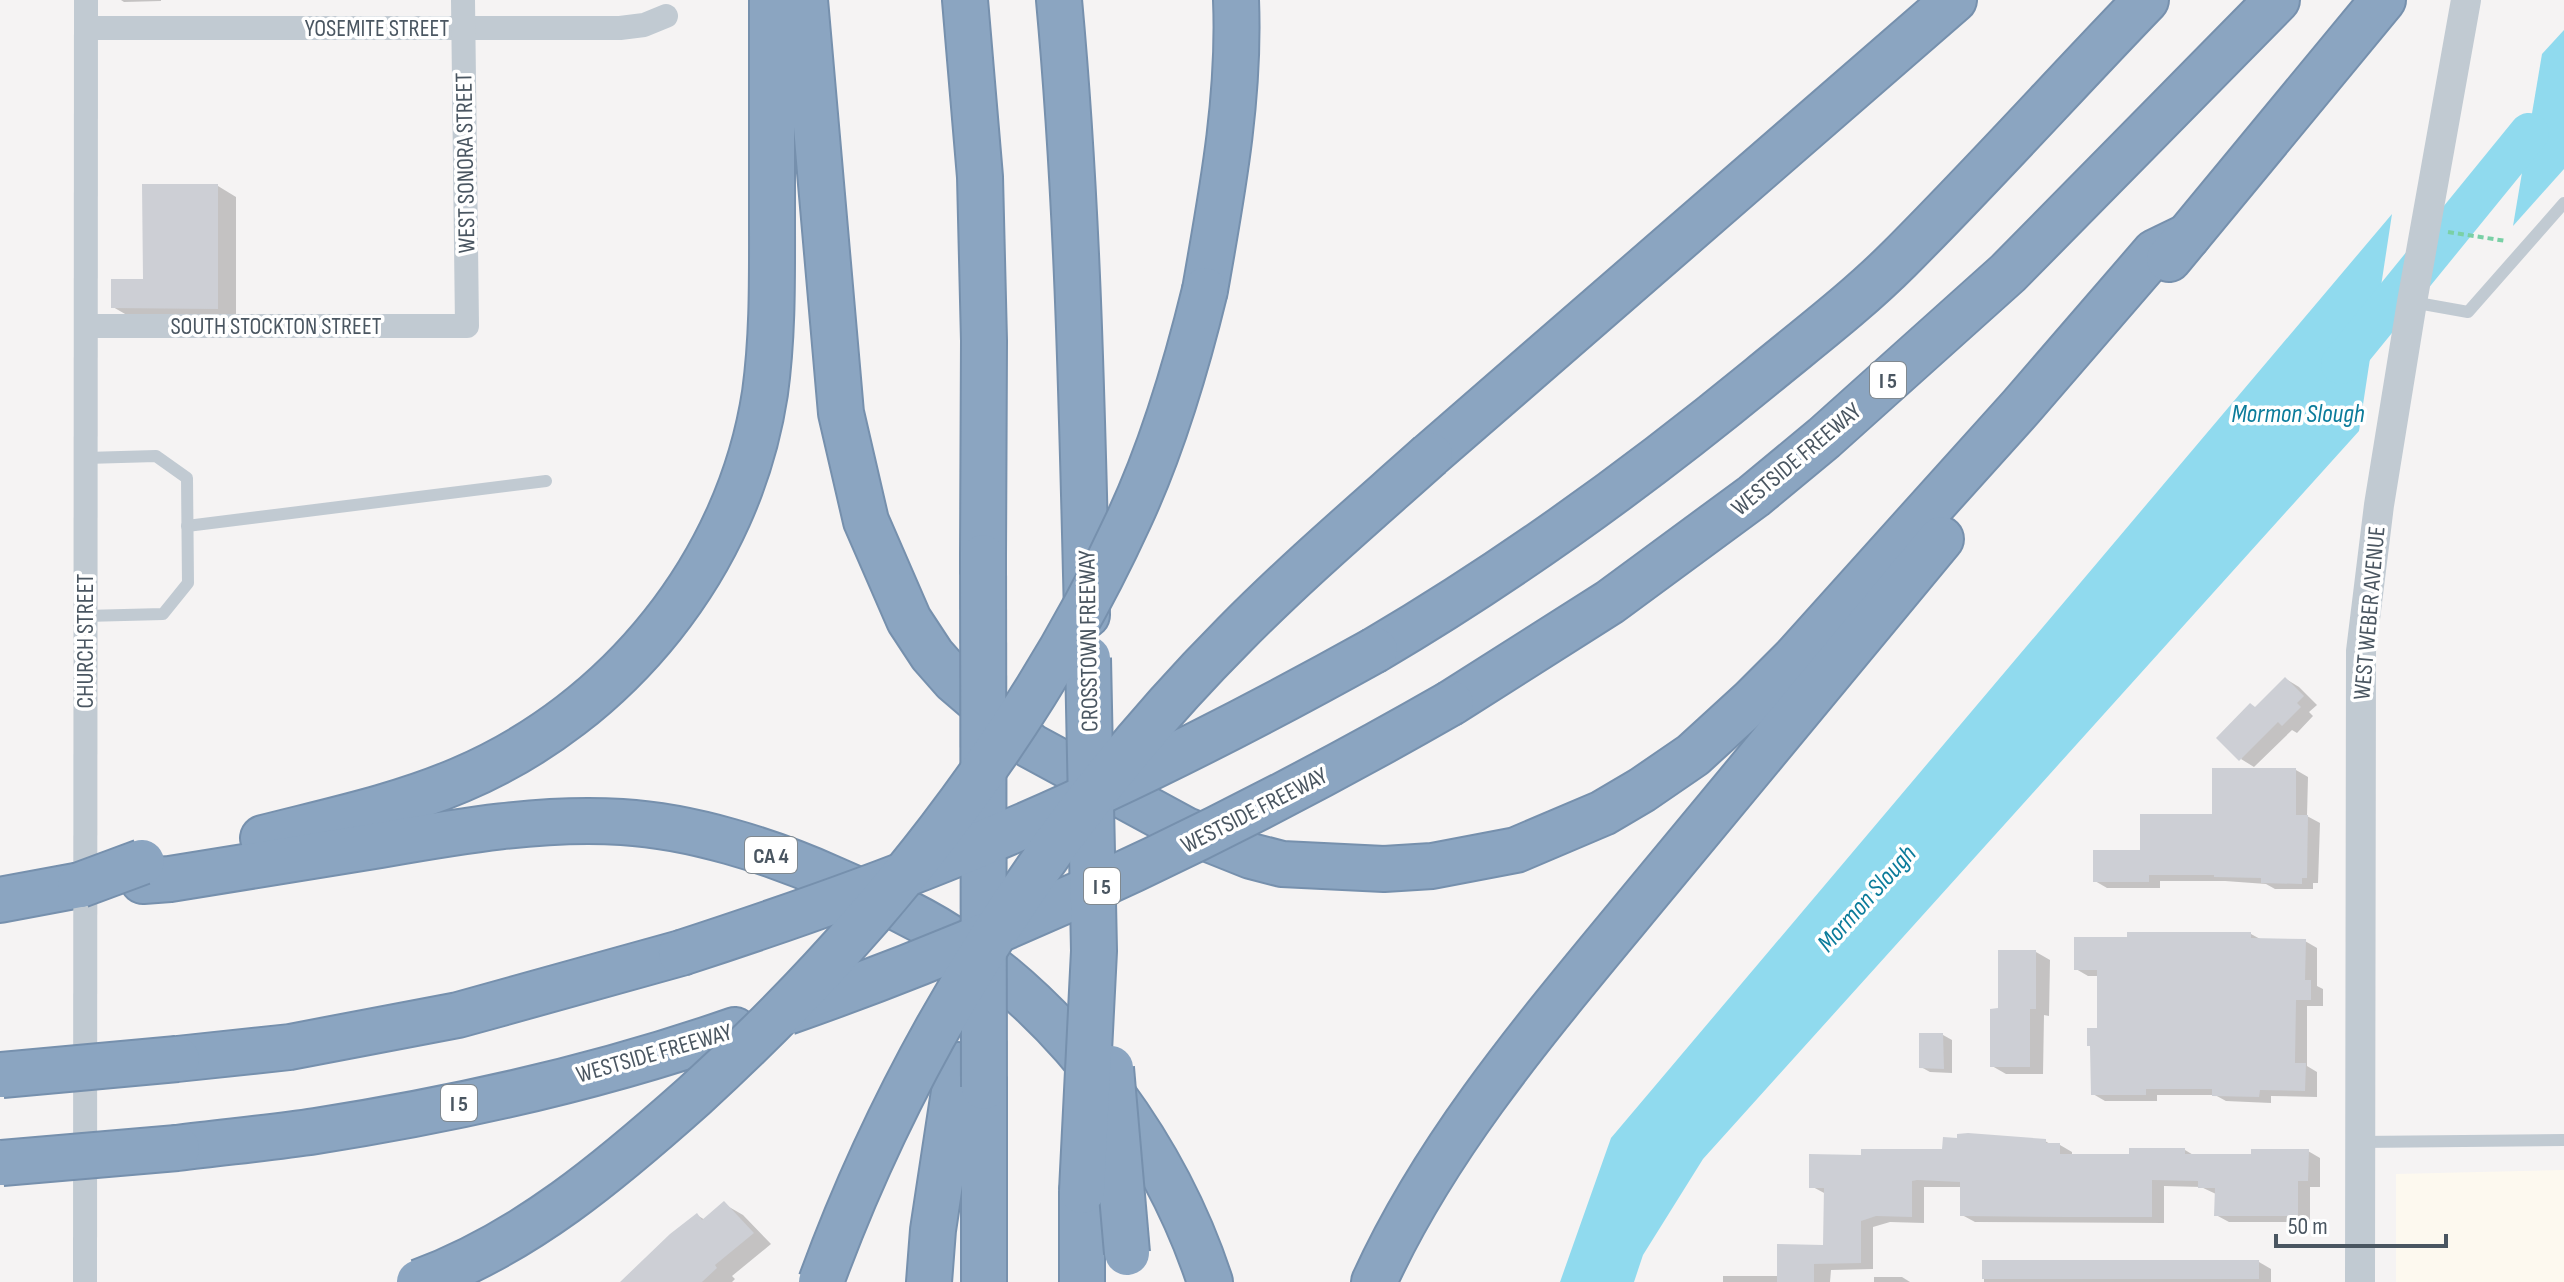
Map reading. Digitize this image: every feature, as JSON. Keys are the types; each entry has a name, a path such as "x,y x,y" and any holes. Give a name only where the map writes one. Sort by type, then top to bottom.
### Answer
{"highway":[{"path":"16,897 142,872 164,854 261,838 385,807 459,781 526,746 594,697 640,653 672,614 729,516 749,465 765,395 771,345 772,0"},
{"path":"805,0 841,413 866,521 909,620 932,655 954,680 1031,746 1186,830 1251,856 1282,864 1384,869 1432,866 1516,850 1603,813 1693,755 1752,701 1935,503 2155,252 2188,236"},
{"path":"965,0 980,177 984,341 985,870 971,1076 984,1282"},
{"name":"CROSSTOWN FREEWAY","path":"1059,0 1068,97 1079,311 1094,951 1082,1191 1082,1282"},
{"path":"419,1282 465,1262 532,1226 610,1169 764,1030 863,924 923,850 1029,702 1063,647 1130,517 1189,358 1205,290 1230,146 1238,42 1236,0"},
{"path":"821,1282 877,1147 925,1051 1008,913 1130,750 1233,635 1286,584 1954,0"},
{"path":"1,1075 290,1047 458,1015 681,953 859,892 1032,822 1206,741 1437,613 1518,560 1684,440 1833,318 1897,260 2146,0"},
{"name":"WESTSIDE FREEWAY","path":"1,1163 177,1148 315,1131 422,1112 629,1064 735,1030 920,963 1100,886 1278,799 1451,703 1610,602 1754,496 1824,438 2008,273 2277,0"},
{"path":"1374,1282 1393,1240 1450,1145 1548,1014 2373,12"},
{"name":"CA 4","path":"142,872 170,879 486,827 555,822 624,822 675,830 742,845 796,862 893,906 958,943 1003,976 1043,1013 1092,1068 1133,1125 1183,1216 1210,1282"},
{"path":"1094,951 1108,1035 1128,1267"},
{"path":"929,1282 933,1230 971,1076"}],"street":[{"name":"CHURCH STREET","path":"85,1282 86,0"},
{"name":"WEST SONORA STREET","path":"463,0 467,326"},
{"name":"WEST WEBER AVENUE","path":"2360,1282 2361,651 2379,505 2466,0"},
{"name":"YOSEMITE STREET","path":"86,28 620,28 644,25 666,16"},
{"name":"SOUTH STOCKTON STREET","path":"86,326 467,326"}],"lane":[{"path":"2412,302 2468,312 2564,203"},
{"path":"85,616 163,614 188,583 187,478 156,456 86,458"},
{"path":"187,526 546,481"},
{"path":"2359,1142 2564,1140"}],"path":[{"path":"2425,229 2520,243"}],"shaded area":[{"path":"2564,1170 2564,1282 2396,1282 2396,1174"}],"water":[{"path":"2564,30 2564,169 2513,226 2542,54"},
{"name":"Mormon Slough","path":"2392,214 2359,431 1703,1159 1643,1255 1634,1282 1560,1282 1611,1138"}],"building":[{"path":"142,184 218,184 218,309 111,308 111,279 143,279"},
{"path":"2285,677 2304,696 2297,703 2301,707 2282,726 2278,722 2239,761 2216,738 2250,703 2255,707"},
{"path":"2212,768 2296,768 2296,815 2308,815 2307,878 2302,878 2302,884 2261,883 2261,878 2214,875 2149,875 2149,882 2093,882 2093,850 2140,850 2140,814 2212,814"},
{"path":"2127,932 2251,932 2251,938 2306,939 2305,980 2311,980 2311,1000 2296,1000 2295,1063 2306,1063 2305,1091 2260,1090 2259,1097 2212,1096 2212,1089 2146,1089 2146,1095 2091,1095 2087,1028 2097,1028 2097,970 2074,970 2074,937 2127,937"},
{"path":"1998,950 2036,950 2036,1009 2030,1009 2030,1067 1990,1067 1990,1009 1998,1008"},
{"path":"1919,1033 1943,1033 1944,1069 1919,1068"},
{"path":"1957,1134 2046,1139 2046,1143 2060,1143 2060,1154 2129,1154 2129,1148 2185,1148 2185,1154 2251,1154 2251,1149 2309,1149 2308,1181 2298,1181 2298,1216 2214,1216 2215,1188 2198,1188 2198,1181 2152,1180 2152,1217 2067,1217 1960,1216 1960,1182 1917,1180 1912,1181 1912,1217 1876,1216 1861,1221 1861,1263 1814,1264 1814,1282 1777,1282 1777,1244 1823,1245 1824,1188 1809,1188 1809,1154 1861,1155 1861,1149 1942,1149 1943,1137 1957,1138"},
{"path":"724,1201 754,1233 715,1265 717,1268 702,1282 620,1282 670,1234 697,1213 702,1220"},
{"path":"1982,1260 2259,1260 2259,1279 1982,1279"}],"waterway":[{"name":"Mormon Slough","path":"2341,364 2529,133"}]}
